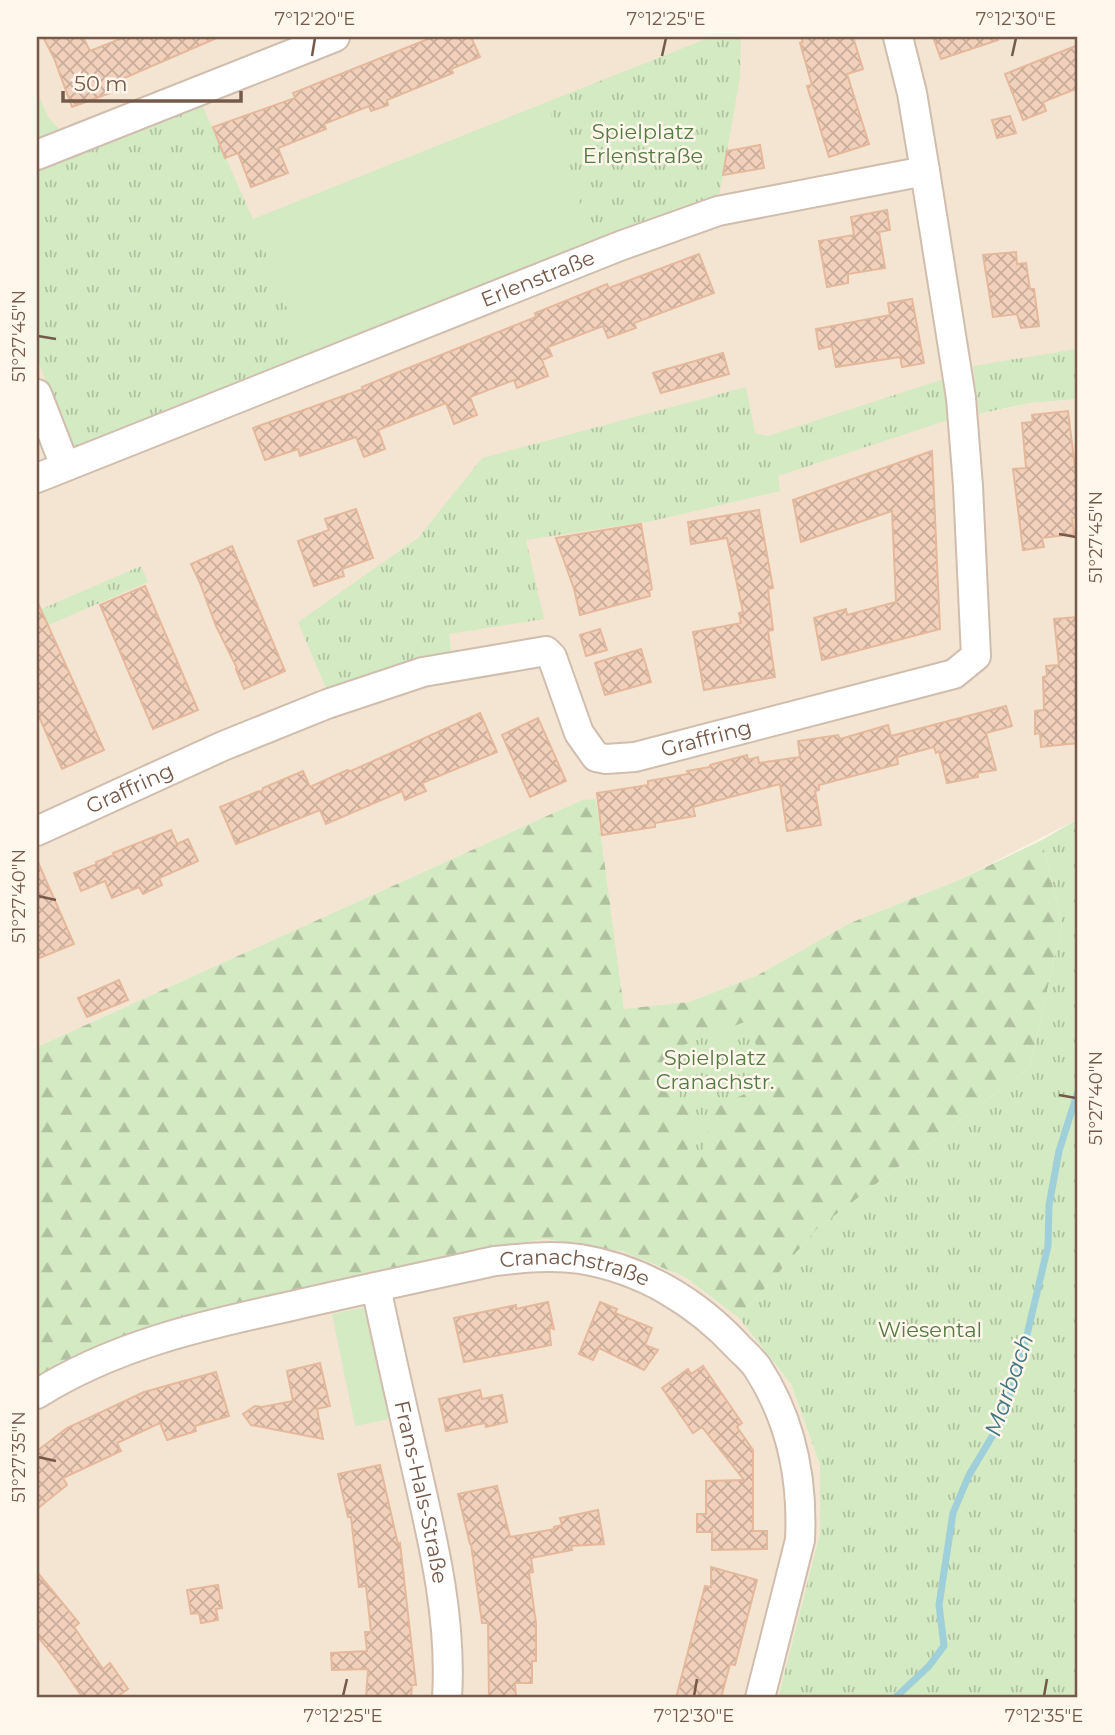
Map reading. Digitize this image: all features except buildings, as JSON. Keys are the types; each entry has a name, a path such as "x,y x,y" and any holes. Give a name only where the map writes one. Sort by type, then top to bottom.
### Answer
{"street":[{"path":"37,155 335,37"},
{"path":"898,37 912,93 925,171"},
{"name":"Erlenstraße","path":"37,478 620,246 718,211 925,171"},
{"name":"Graffring","path":"37,831 300,714 423,672 443,668 546,651 552,657 579,733 596,757 615,760 954,674 976,656 968,486 961,398 925,171"},
{"path":"37,394 65,466"},
{"name":"Cranachstraße","path":"37,1394 68,1374 132,1348 215,1323 495,1261 530,1257 580,1259 636,1275 692,1305 723,1331 757,1366 784,1420 794,1452 801,1513 800,1539 760,1698"},
{"name":"Frans-Hals-Straße","path":"376,1287 437,1560 445,1615 449,1678 447,1698"}],"shaded area":[{"path":"37,37 1078,37 1078,350 974,366 980,414 1030,403 1078,399 1078,819 959,880 850,923 758,975 689,1002 624,1010 596,800 582,800 37,1047"},
{"path":"544,1239 622,1251 685,1277 739,1318 791,1384 820,1465 820,1533 778,1698 37,1698 37,1382 225,1311 440,1257"}],"green space":[{"name":"Spielplatz Erlenstraße","path":"711,37 741,37 740,77 719,196 593,244 547,102"},
{"path":"37,92 48,117 59,129 37,140"},
{"path":"200,100 253,219 306,358 73,452 37,358 37,167"},
{"path":"547,102 593,244 306,358 253,219"},
{"path":"1078,350 1078,399 1030,403 979,414 973,366"},
{"path":"947,378 951,419 778,476 780,491 652,521 526,540 544,619 449,634 451,652 328,688 325,686 298,622 418,538 482,458 746,387 755,433 768,436"},
{"path":"141,566 148,582 37,630 37,611"},
{"path":"596,799 624,1009 689,1002 758,975 850,923 959,880 1042,840 1062,925 1030,1067 817,1229 739,1318 685,1277 622,1251 544,1239 440,1257 225,1311 37,1382 37,1047 582,800"},
{"name":"Wiesental","path":"1078,819 1078,1698 778,1698 820,1533 820,1465 791,1384 739,1318 817,1229 1030,1067 1062,925 1042,840"},
{"name":"Spielplatz Cranachstr.","path":"747,1021 770,1082 713,1109 700,1160 686,1159 695,1106 680,1098 679,1047"},
{"path":"366,1307 389,1419 355,1426 332,1314"}],"waterway":[{"name":"Marbach","path":"895,1698 929,1666 944,1646 939,1605 953,1513 969,1475 1002,1420 1021,1360 1048,1246 1049,1205 1059,1151 1078,1091"}]}
